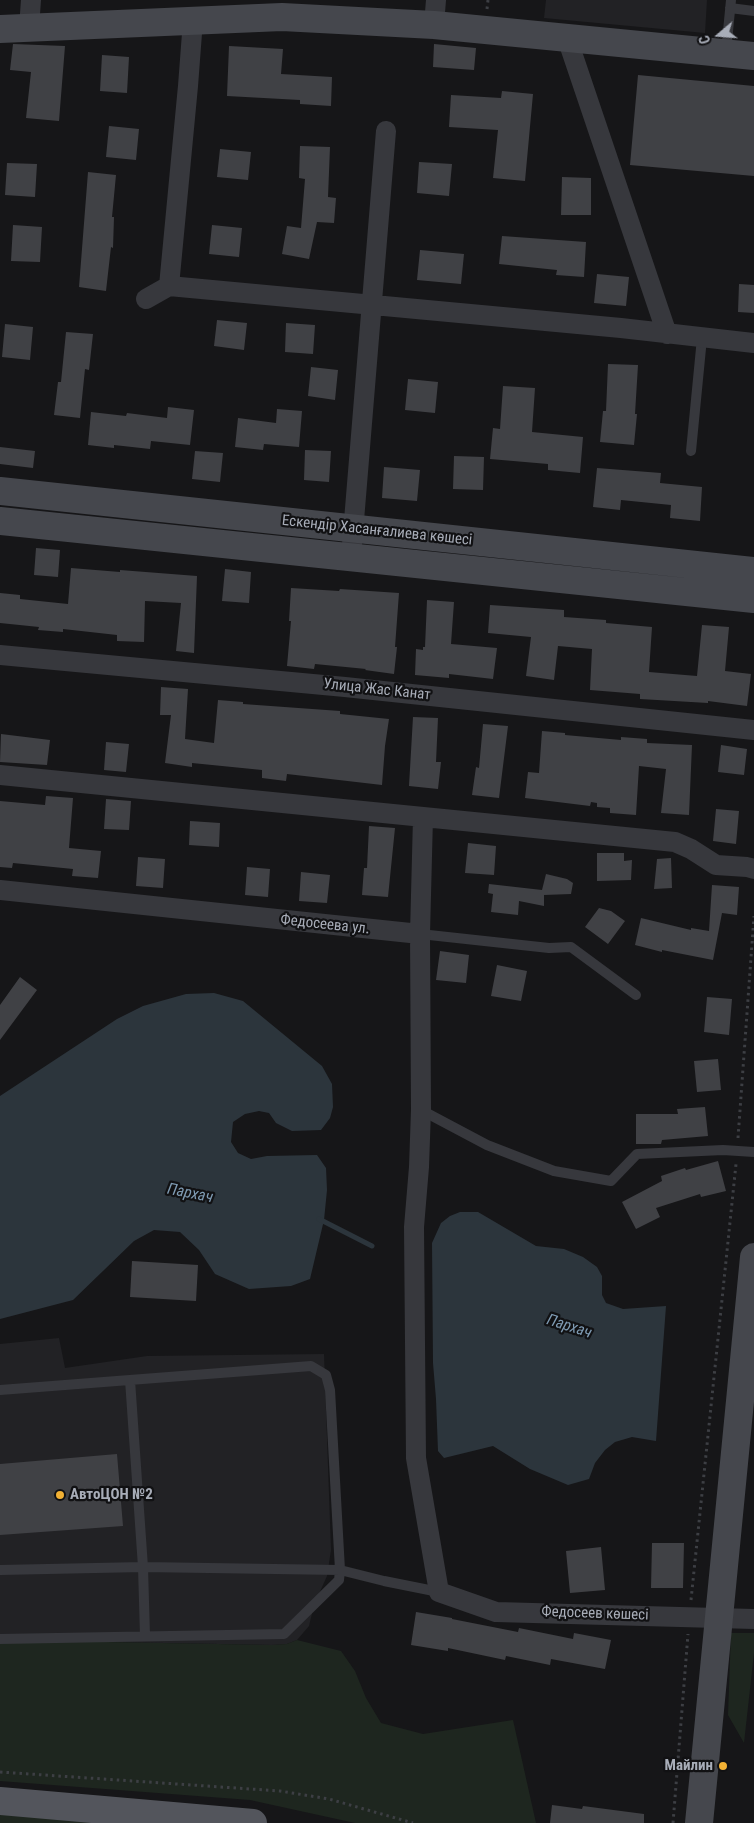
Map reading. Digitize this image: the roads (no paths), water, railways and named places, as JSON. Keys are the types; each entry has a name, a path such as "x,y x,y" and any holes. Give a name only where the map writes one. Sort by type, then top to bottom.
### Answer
{"main road":[{"path":"0,1801 253,1823"}],"street":[{"path":"29,28 32,0"},
{"path":"0,29 193,20 283,11 435,13 567,38 754,56"},
{"path":"169,286 193,20"},
{"path":"567,38 667,334"},
{"path":"351,557 386,131"},
{"path":"146,299 169,286 611,327 754,343"},
{"name":"Ескендір Хасанғалиева көшесі","path":"0,491 754,571"},
{"name":"Ескендір Хасанғалиева көшесі","path":"0,521 754,599"},
{"name":"Улица Жас Канат","path":"0,655 335,686 754,730"},
{"path":"0,775 675,842 692,849 716,865 746,866 754,869"},
{"path":"423,817 420,934 421,1110 414,1227 416,1458 439,1592"},
{"name":"Федосеева ул.","path":"0,890 420,934"},
{"path":"699,1823 754,1257"},
{"name":"Федосеев көшесі","path":"439,1592 496,1612 754,1619"}],"lane":[{"path":"726,54 731,4 754,11"},
{"path":"691,451 702,338"},
{"path":"420,934 548,948 571,947 636,995"},
{"path":"421,1110 487,1145 554,1171 612,1181 637,1154 737,1150 754,1152"},
{"path":"0,1390 311,1366 326,1375 330,1390 340,1570 339,1580 284,1634 0,1639"},
{"path":"130,1380 143,1567 145,1636"},
{"path":"0,1570 143,1567 340,1570 439,1592"}],"water":[{"path":"214,993 243,1001 322,1066 332,1084 333,1107 330,1118 321,1130 292,1131 276,1123 269,1113 259,1111 245,1114 233,1122 231,1142 238,1153 251,1159 267,1156 317,1155 326,1168 327,1190 324,1220 310,1279 291,1286 249,1289 215,1274 199,1250 180,1232 154,1230 134,1241 73,1300 0,1319 0,1096 117,1019 143,1006 186,994"},
{"path":"460,1212 478,1212 536,1246 564,1249 583,1257 597,1267 602,1276 602,1295 606,1303 623,1309 666,1306 656,1441 632,1437 615,1442 605,1450 595,1463 589,1479 568,1485 530,1469 493,1446 444,1458 438,1451 433,1363 432,1243 441,1223 450,1216"}],"waterway":[{"name":"Пархач","path":"319,1219 372,1246"}],"place":[{"name":"АвтоЦОН №2","path":"60,1495"},
{"name":"Майлин","path":"723,1766"}]}
